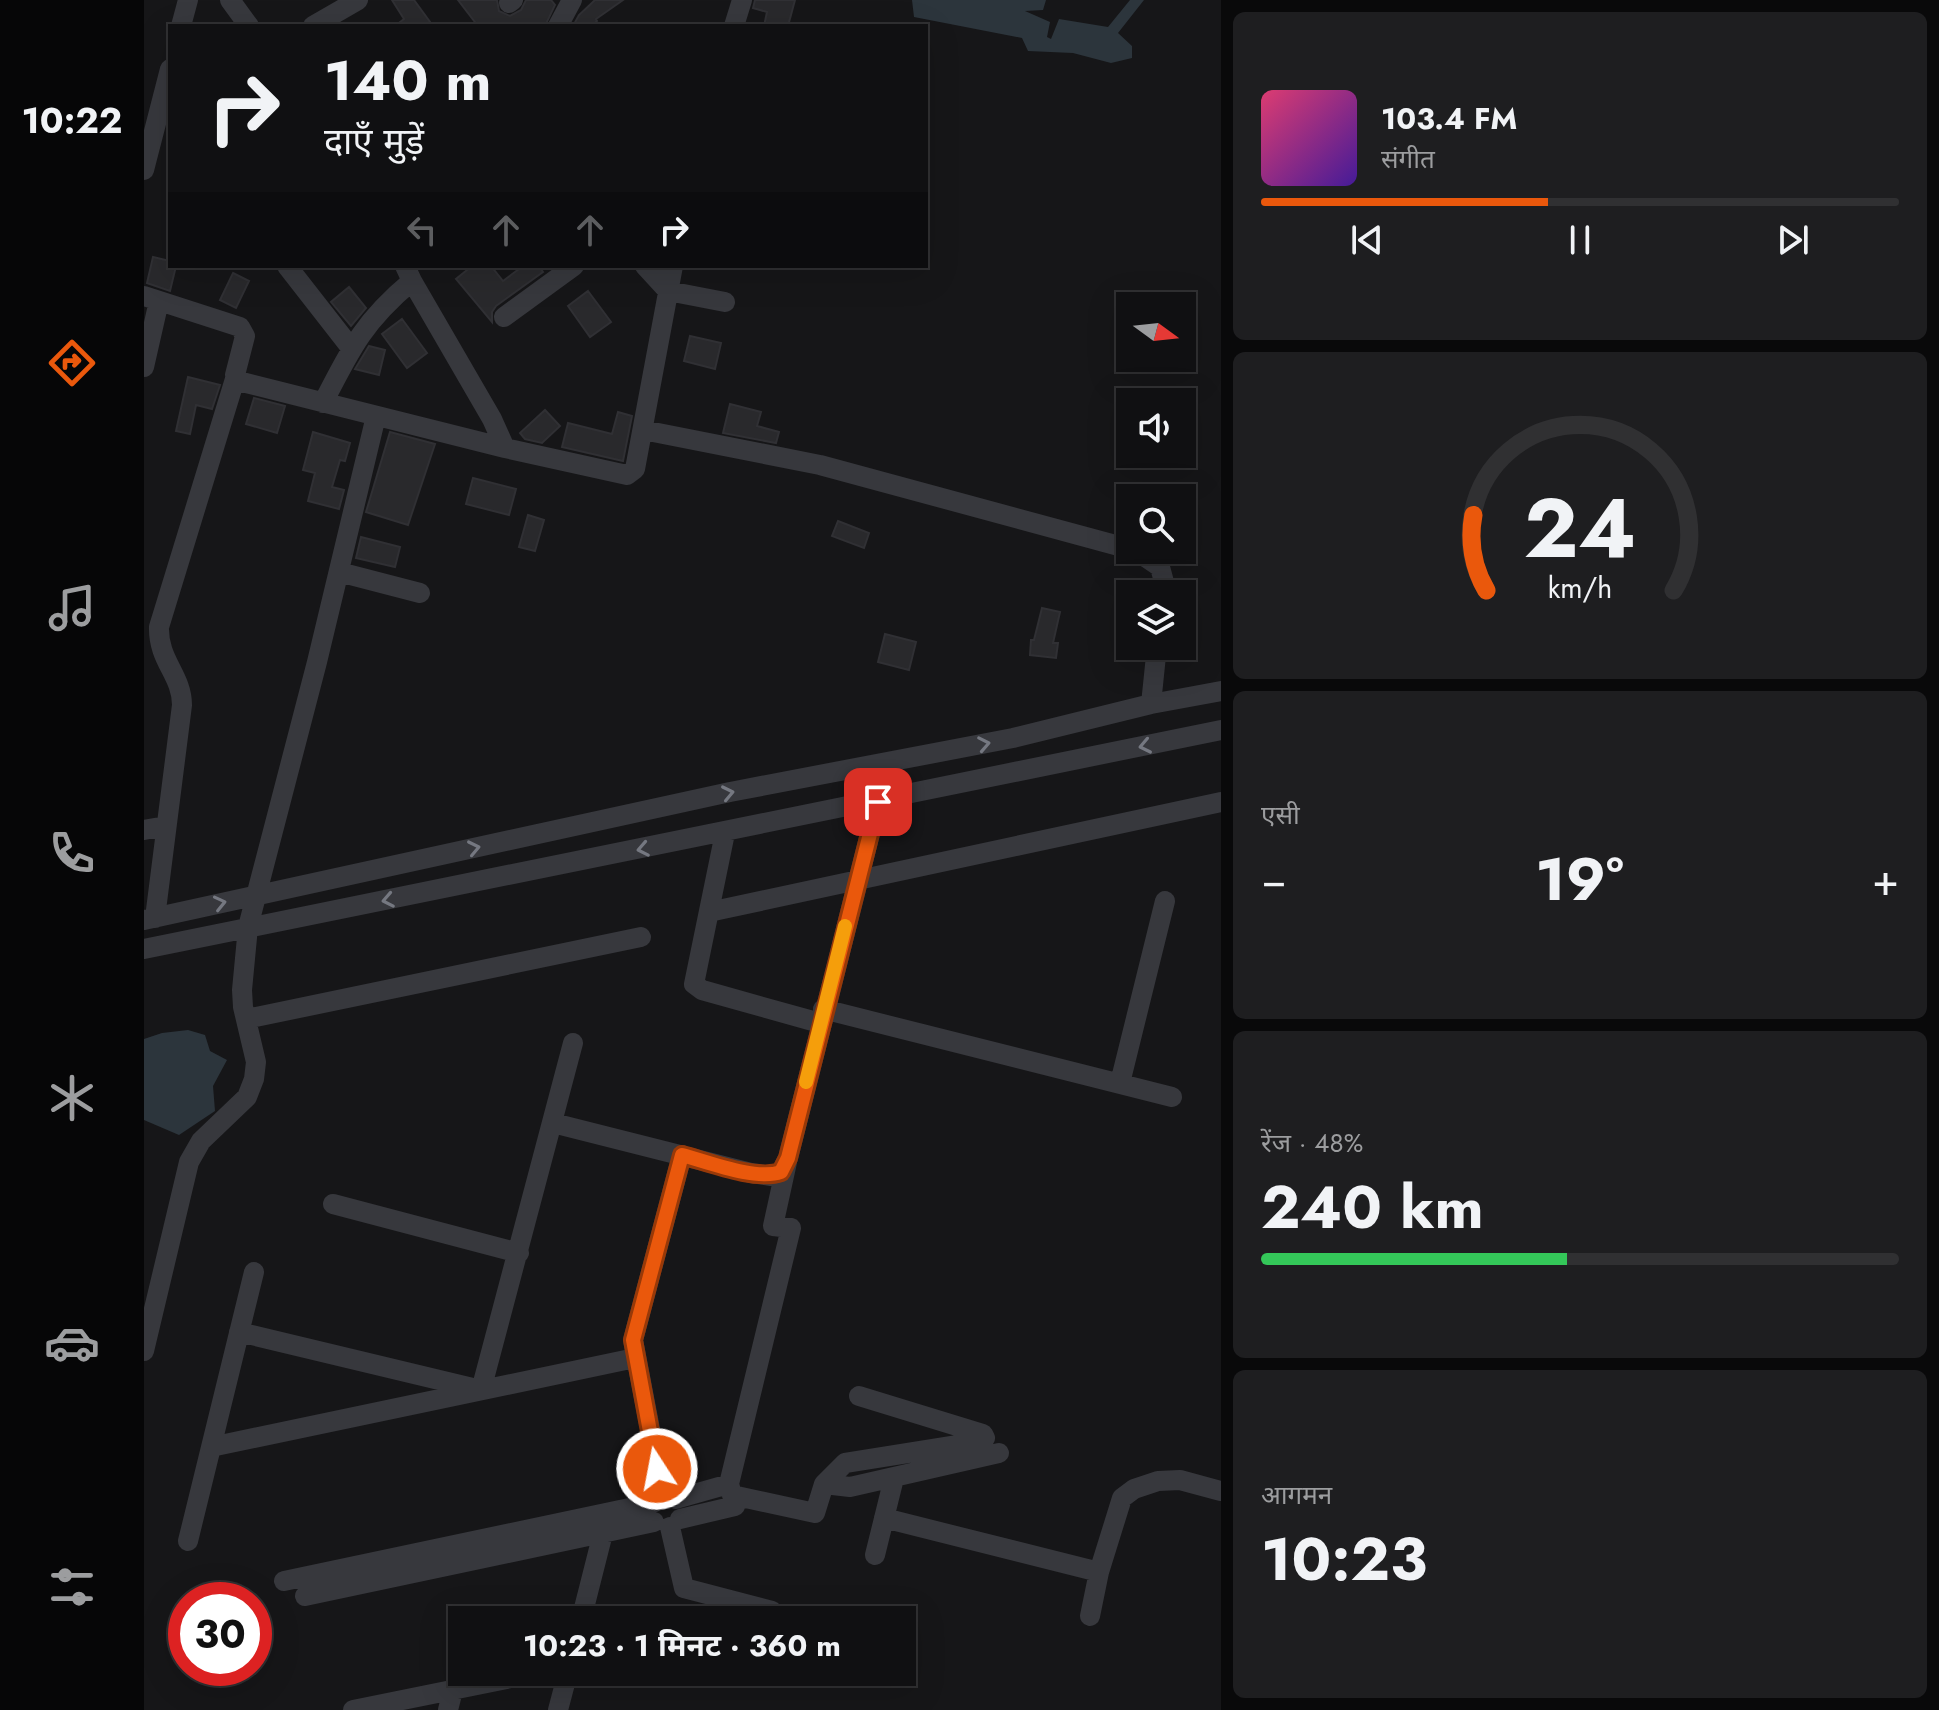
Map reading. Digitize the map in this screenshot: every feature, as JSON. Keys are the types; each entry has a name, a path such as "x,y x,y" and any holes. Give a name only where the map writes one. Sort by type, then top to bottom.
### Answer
{"street":[{"path":"182,24 188,0"},
{"path":"230,0 248,24"},
{"path":"316,24 358,0"},
{"path":"559,24 572,0"},
{"path":"735,24 742,0"},
{"path":"144,170 168,77"},
{"path":"289,268 351,348"},
{"path":"504,317 571,268"},
{"path":"647,268 668,291 725,302"},
{"path":"235,379 505,448 627,475 635,469 673,268"},
{"path":"323,403 351,348 409,274 492,419 505,448"},
{"path":"144,367 151,298 243,330 245,336 235,379 159,627 162,656 182,692 166,826 149,919 730,792 1013,738 1151,704 1221,691"},
{"path":"144,1351 189,1162 201,1141 247,1097 254,1079 256,1062 242,990 248,927 376,416"},
{"path":"643,430 820,465 1116,545"},
{"path":"339,572 420,593"},
{"path":"1151,704 1156,660"},
{"path":"144,949 1221,730"},
{"path":"731,1490 791,1228 773,1226 822,1016 878,802"},
{"path":"709,912 1221,802"},
{"path":"144,830 166,826"},
{"path":"725,833 694,984 702,990 1172,1097"},
{"path":"1120,1083 1165,901"},
{"path":"246,1019 641,937"},
{"path":"481,1390 573,1043"},
{"path":"553,1123 771,1176 781,1172 788,1158"},
{"path":"682,1155 633,1340 635,1358 684,1588 753,1606"},
{"path":"333,1204 519,1253"},
{"path":"188,1541 254,1272"},
{"path":"239,1332 481,1390"},
{"path":"211,1447 635,1358"},
{"path":"305,1596 603,1533 731,1490 815,1513 824,1484 845,1463 983,1441 985,1438 983,1434 859,1396"},
{"path":"824,1484 850,1487 999,1453"},
{"path":"875,1555 894,1478"},
{"path":"1090,1616 1099,1572 1122,1498 1134,1489 1158,1481 1180,1480 1221,1491"},
{"path":"284,1581 666,1511"},
{"path":"884,1518 1099,1572"},
{"path":"585,1606 603,1533"},
{"path":"353,1710 473,1686"},
{"path":"558,1710 564,1686"},
{"path":"448,1710 453,1690"}],"shaded area":[{"path":"912,0 1046,0 1043,10 1025,11 1050,22 1047,37 1051,39 1059,19 1108,27 1130,0 1144,0 1118,33 1132,46 1132,58 1111,63 1073,53 1028,51 1022,38 914,17"},
{"path":"188,1030 205,1035 210,1051 227,1060 213,1086 215,1111 179,1135 144,1120 144,1039"}],"building":[{"path":"392,0 414,0 432,24 398,24 404,19"},
{"path":"458,0 497,0 499,11 510,16 521,10 526,0 551,0 555,5 546,24 476,24"},
{"path":"595,0 623,0 593,24 574,24"},
{"path":"755,0 795,0 789,24 764,24 767,12 753,8"},
{"path":"153,257 168,261 168,268 176,268 170,291 147,283"},
{"path":"470,268 493,268 503,281 520,268 540,268 543,272 496,306 492,312 492,322 456,279"},
{"path":"233,273 249,281 236,308 220,300"},
{"path":"349,287 366,308 351,326 331,302"},
{"path":"588,291 611,322 590,337 568,306"},
{"path":"402,319 427,353 407,368 382,334"},
{"path":"690,336 721,343 715,369 684,361"},
{"path":"369,346 385,350 379,375 355,369"},
{"path":"188,377 220,385 212,409 196,405 190,434 176,431"},
{"path":"254,398 285,406 277,433 246,424"},
{"path":"730,404 761,412 757,426 779,432 776,443 723,433"},
{"path":"545,410 560,426 542,443 525,439 520,433"},
{"path":"618,412 632,416 623,461 562,447 568,423 612,434"},
{"path":"313,432 350,443 345,461 340,460 332,487 344,490 339,509 308,501 315,473 303,470"},
{"path":"390,432 435,444 408,525 366,512"},
{"path":"473,478 516,489 509,515 466,504"},
{"path":"528,515 544,520 535,551 519,547"},
{"path":"838,521 869,533 864,548 832,536"},
{"path":"361,537 400,547 395,567 356,558"},
{"path":"1042,608 1060,612 1053,643 1058,643 1056,658 1030,655 1031,640 1034,640"},
{"path":"885,634 916,642 909,670 878,662"}],"slow traffic":[{"path":"806,1082 845,926"}],"route":[{"path":"657,1469 633,1340 682,1155 751,1173 771,1176 781,1172 788,1158 878,802"}]}
